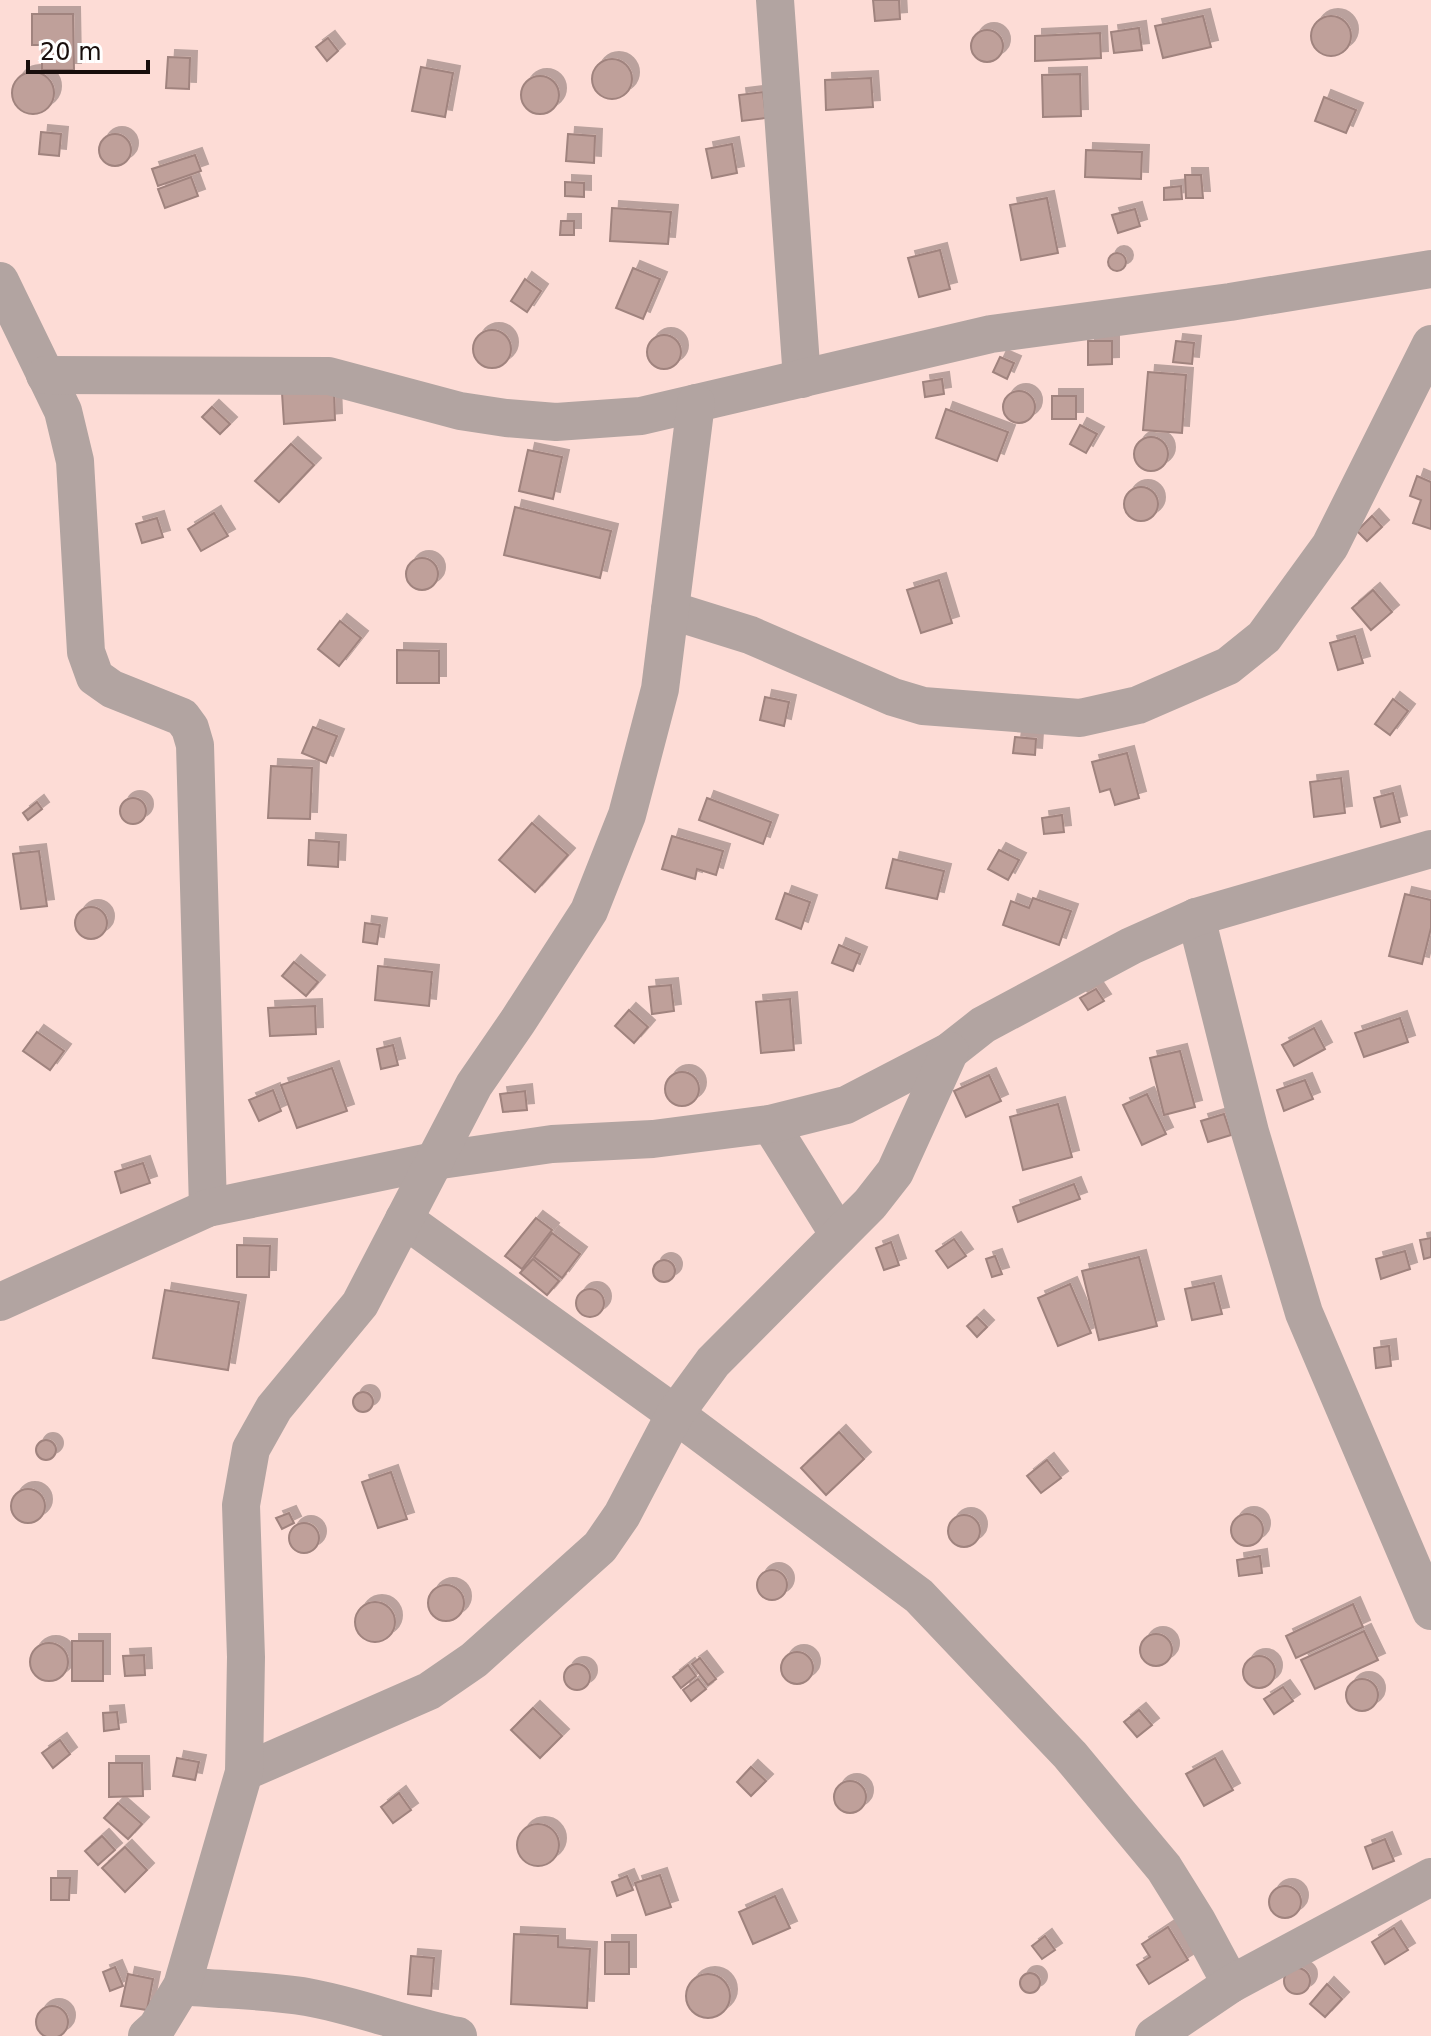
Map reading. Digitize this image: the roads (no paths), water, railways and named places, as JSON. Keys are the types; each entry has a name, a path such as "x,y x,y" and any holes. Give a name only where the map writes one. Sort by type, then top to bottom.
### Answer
{"street":[{"path":"775,0 802,379"},
{"path":"45,375 329,376 460,411 506,418 556,422 641,416 991,334 1230,302 1431,269"},
{"path":"0,281 63,411 75,461 86,652 95,677 112,689 182,717 190,728 195,745 208,1208"},
{"path":"670,610 750,635 893,697 923,706 1080,718 1138,705 1228,666 1264,637 1330,546 1431,344"},
{"path":"147,2036 157,2027 182,1986 244,1772 246,1657 241,1505 251,1449 274,1408 360,1304 474,1085 589,911 627,815 660,689 696,403"},
{"path":"0,1302 208,1208 434,1161 552,1144 653,1139 770,1124 846,1105 950,1051 983,1025 1131,946 1196,917 1431,849"},
{"path":"1196,917 1250,1132 1304,1313 1431,1611"},
{"path":"244,1772 429,1691 474,1660 600,1547 622,1515 675,1414 713,1362 870,1204 895,1172 950,1051"},
{"path":"770,1124 839,1235"},
{"path":"404,1219 675,1414 919,1596 1070,1755 1164,1868 1231,1984"},
{"path":"1154,2036 1231,1984 1431,1877"},
{"path":"182,1986 306,1997 458,2036"}]}
